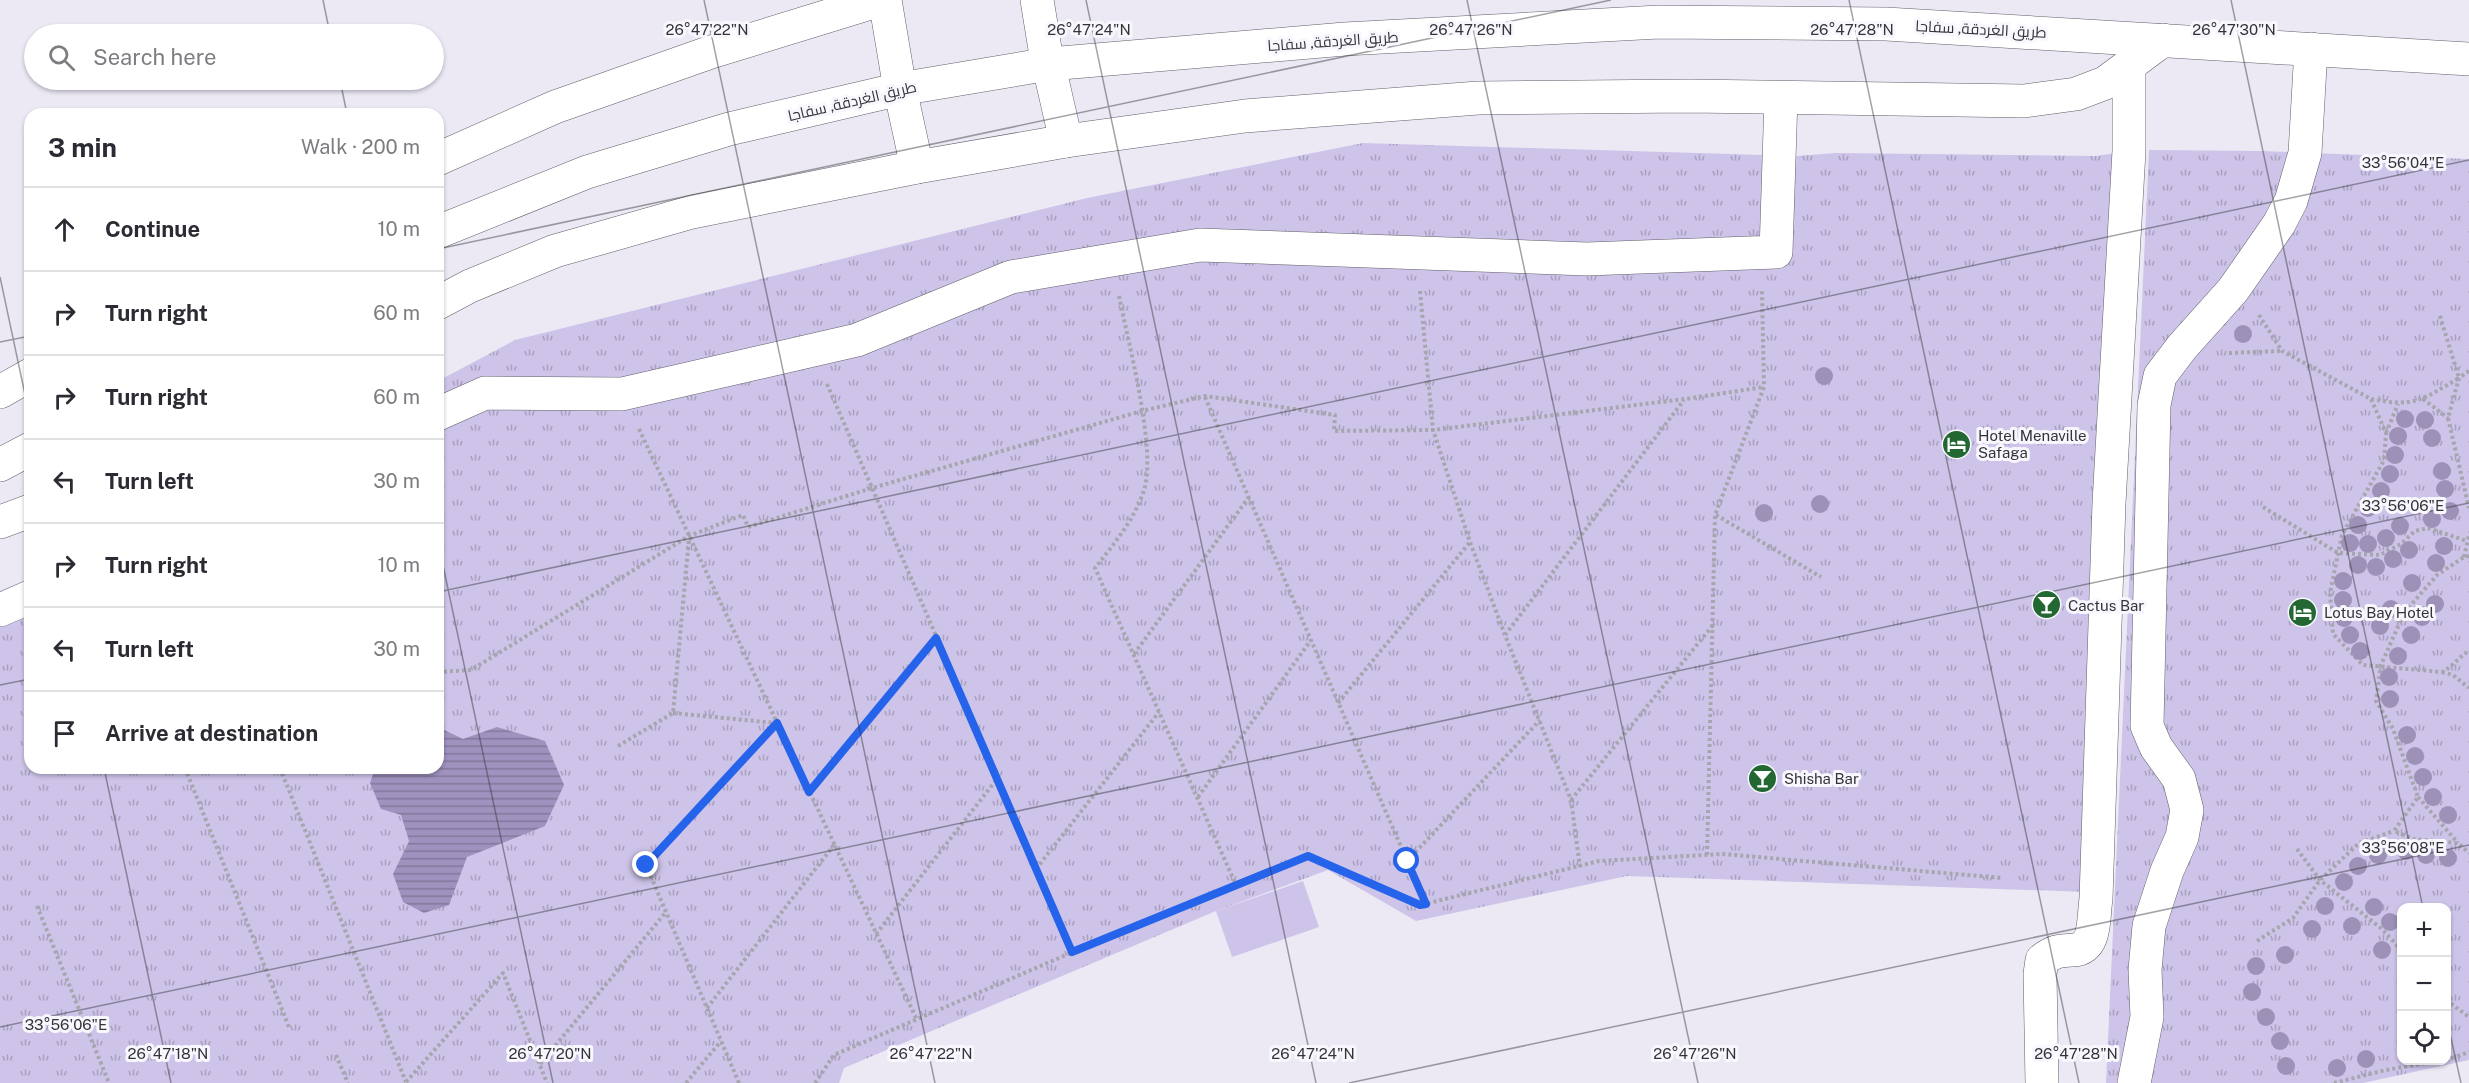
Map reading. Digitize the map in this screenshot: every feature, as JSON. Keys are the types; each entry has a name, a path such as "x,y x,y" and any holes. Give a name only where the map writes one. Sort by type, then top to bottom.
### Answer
{"main road":[{"path":"444,156 555,107 711,52 880,0"},
{"path":"885,0 900,89 917,167"},
{"path":"1037,0 1066,141"},
{"name":"طريق الغردقة, سفاجا","path":"444,230 587,172 729,129 900,89 1049,64 1345,39 1659,22 1886,24 2469,59"},
{"path":"444,300 470,286 555,250 692,212 917,167 1066,141 1245,116 1478,98 1689,96 2024,101 2076,94 2105,82 2163,40"},
{"path":"2134,1083 2147,1017 2145,970 2149,926 2164,879 2182,837 2187,810 2179,779 2156,747 2147,726 2154,405 2160,376 2182,347 2233,290 2279,224 2291,201 2305,153 2311,49"},
{"path":"2042,1083 2040,974 2042,960 2055,950 2076,950 2086,946 2091,938 2096,899 2109,503 2129,151 2129,65"},
{"path":"444,411 485,393 622,394 857,340 1011,278 1200,245 1587,259 1776,252 1781,98"},
{"path":"0,392 24,378"},
{"path":"0,465 24,452"},
{"path":"0,522 24,513"},
{"path":"0,610 24,600"}],"path":[{"path":"1707,855 1715,515 1764,387 1761,253"},
{"path":"1416,254 1433,430 1470,542 1571,800 1580,867"},
{"path":"1112,260 1142,411 1147,457 1145,489 1132,517 1095,568 1236,885"},
{"path":"2439,313 2459,378 2448,418 2469,508"},
{"path":"812,350 1072,952"},
{"path":"2282,351 2371,399 2398,404 2423,399 2469,371"},
{"path":"444,672 471,670 689,536 743,515 748,528 872,488 1142,411 1205,396 1335,414 1334,431 1433,430 1764,387"},
{"path":"622,394 917,1020"},
{"path":"1205,396 1426,904"},
{"path":"1505,635 1684,399"},
{"path":"2371,399 2386,433"},
{"path":"2423,399 2448,418"},
{"path":"2398,404 2386,433 2384,460 2342,535 2330,592 2333,634 2363,665 2442,672 2453,675 2469,688"},
{"path":"1134,654 1249,496"},
{"path":"2263,507 2338,553 2380,555 2401,544 2415,531 2428,528 2467,541"},
{"path":"1715,515 1821,577"},
{"path":"2469,535 2466,556 2437,575 2404,613 2381,665 2376,701 2393,729 2418,797 2469,853"},
{"path":"673,713 689,536"},
{"path":"1338,703 1470,542"},
{"path":"1571,800 1713,624"},
{"path":"809,792 936,638"},
{"path":"1198,797 1311,639"},
{"path":"2442,672 2452,667 2463,654 2469,651"},
{"path":"1036,869 1159,712"},
{"path":"618,746 673,713 777,723"},
{"path":"1407,861 1540,720"},
{"path":"739,1083 646,865 777,723"},
{"path":"187,774 289,1027"},
{"path":"282,774 406,1082 503,973 547,1083"},
{"path":"876,934 997,778"},
{"path":"2257,941 2294,918 2320,880 2359,843 2394,831 2418,797"},
{"path":"2394,831 2413,839 2458,843"},
{"path":"707,1008 834,844"},
{"path":"2296,849 2320,880 2382,929 2397,946"},
{"path":"815,1083 834,1055 1072,952 1308,856 1420,905 1599,861 1722,854 2003,878"},
{"path":"37,906 109,1083"},
{"path":"539,1064 666,912"},
{"path":"2451,1004 2469,1017"},
{"path":"686,1083 721,1041"},
{"path":"2451,1058 2469,1052"},
{"path":"336,1055 346,1083"},
{"path":"2334,1083 2416,1065"}],"green space":[{"path":"1363,143 1796,156 1836,153 2096,156 2122,152 2088,892 1627,876 1416,921 1328,870 1216,911 844,1068 839,1083 0,1083 0,591 24,581 24,774 444,774 444,378 515,340 1087,198"},
{"path":"2149,150 2262,151 2469,159 2469,1060 2451,1064 2451,903 2397,903 2397,1065 2446,1065 2363,1083 2106,1083"},
{"path":"1303,881 1319,927 1232,957 1216,911"}],"shaded area":[{"path":"497,727 545,741 564,785 545,826 467,857 449,905 424,913 403,902 393,874 409,841 401,815 381,809 370,783 373,774 444,774 444,730 463,739"}],"place":[{"name":"Hotel Menaville Safaga","path":"1957,444"},
{"name":"Cactus Bar","path":"2047,605"},
{"name":"Lotus Bay Hotel","path":"2303,612"},
{"name":"Shisha Bar","path":"1763,778"}],"route":[{"path":"646,865 777,723 809,792 936,638 1072,952 1308,856 1420,905 1426,904 1407,861"}]}
